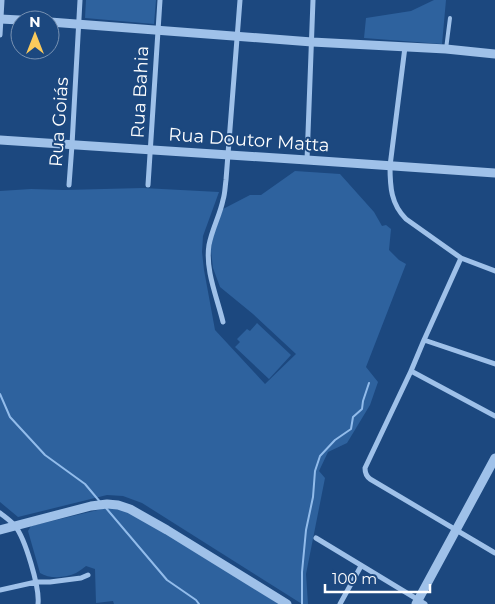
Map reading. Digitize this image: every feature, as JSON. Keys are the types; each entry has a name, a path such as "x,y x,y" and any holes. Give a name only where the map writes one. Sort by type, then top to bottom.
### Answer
{"street":[{"path":"0,35 2,0"},
{"name":"Rua Goiás","path":"69,186 80,0"},
{"name":"Rua Bahia","path":"148,185 160,0"},
{"path":"223,322 208,263 209,246 223,200 240,0"},
{"path":"307,160 313,0"},
{"path":"60,23 495,54"},
{"path":"405,47 390,166 390,180 394,203 398,211 406,219 462,258 495,270"},
{"name":"Rua Doutor Matta","path":"0,140 495,173"},
{"path":"462,258 365,473 370,479 495,552"},
{"path":"424,340 495,364"},
{"path":"411,371 493,415 495,406"},
{"path":"316,538 420,603 456,530 495,458"},
{"path":"0,530 91,506 118,505 130,509 167,530 287,604"},
{"path":"0,513 16,526 23,539 36,582 38,604"},
{"path":"340,604 361,566"},
{"path":"0,590 36,582 81,578 88,575"}],"lane":[{"path":"446,49 450,18"}],"shaded area":[{"path":"86,0 156,0 154,24 85,18"},
{"path":"434,0 446,0 442,44 364,38 366,18 411,11"},
{"path":"295,171 340,174 374,212 382,226 386,225 391,229 389,250 406,264 366,367 378,382 370,405 347,443 328,452 319,471 325,478 306,574 308,604 302,604 142,503 123,496 107,495 18,517 0,502 0,191 143,188 219,192 203,236 202,252 215,330 265,384 296,354 253,314 220,287 213,268 212,239 223,209 250,195 261,195"},
{"path":"257,323 291,355 269,379 235,347 240,342 237,339 247,329 250,331"},
{"path":"102,509 117,509 133,513 279,604 114,604 113,601 96,603 95,569 86,566 72,575 63,577 53,577 40,573 28,531 31,526"}],"waterway":[{"path":"302,604 302,572 306,530 313,497 315,471 320,456 335,440 351,429 353,417 362,409 369,383"},
{"path":"0,394 10,417 45,455 85,484 101,503"},
{"path":"106,508 167,580 199,604"}]}
